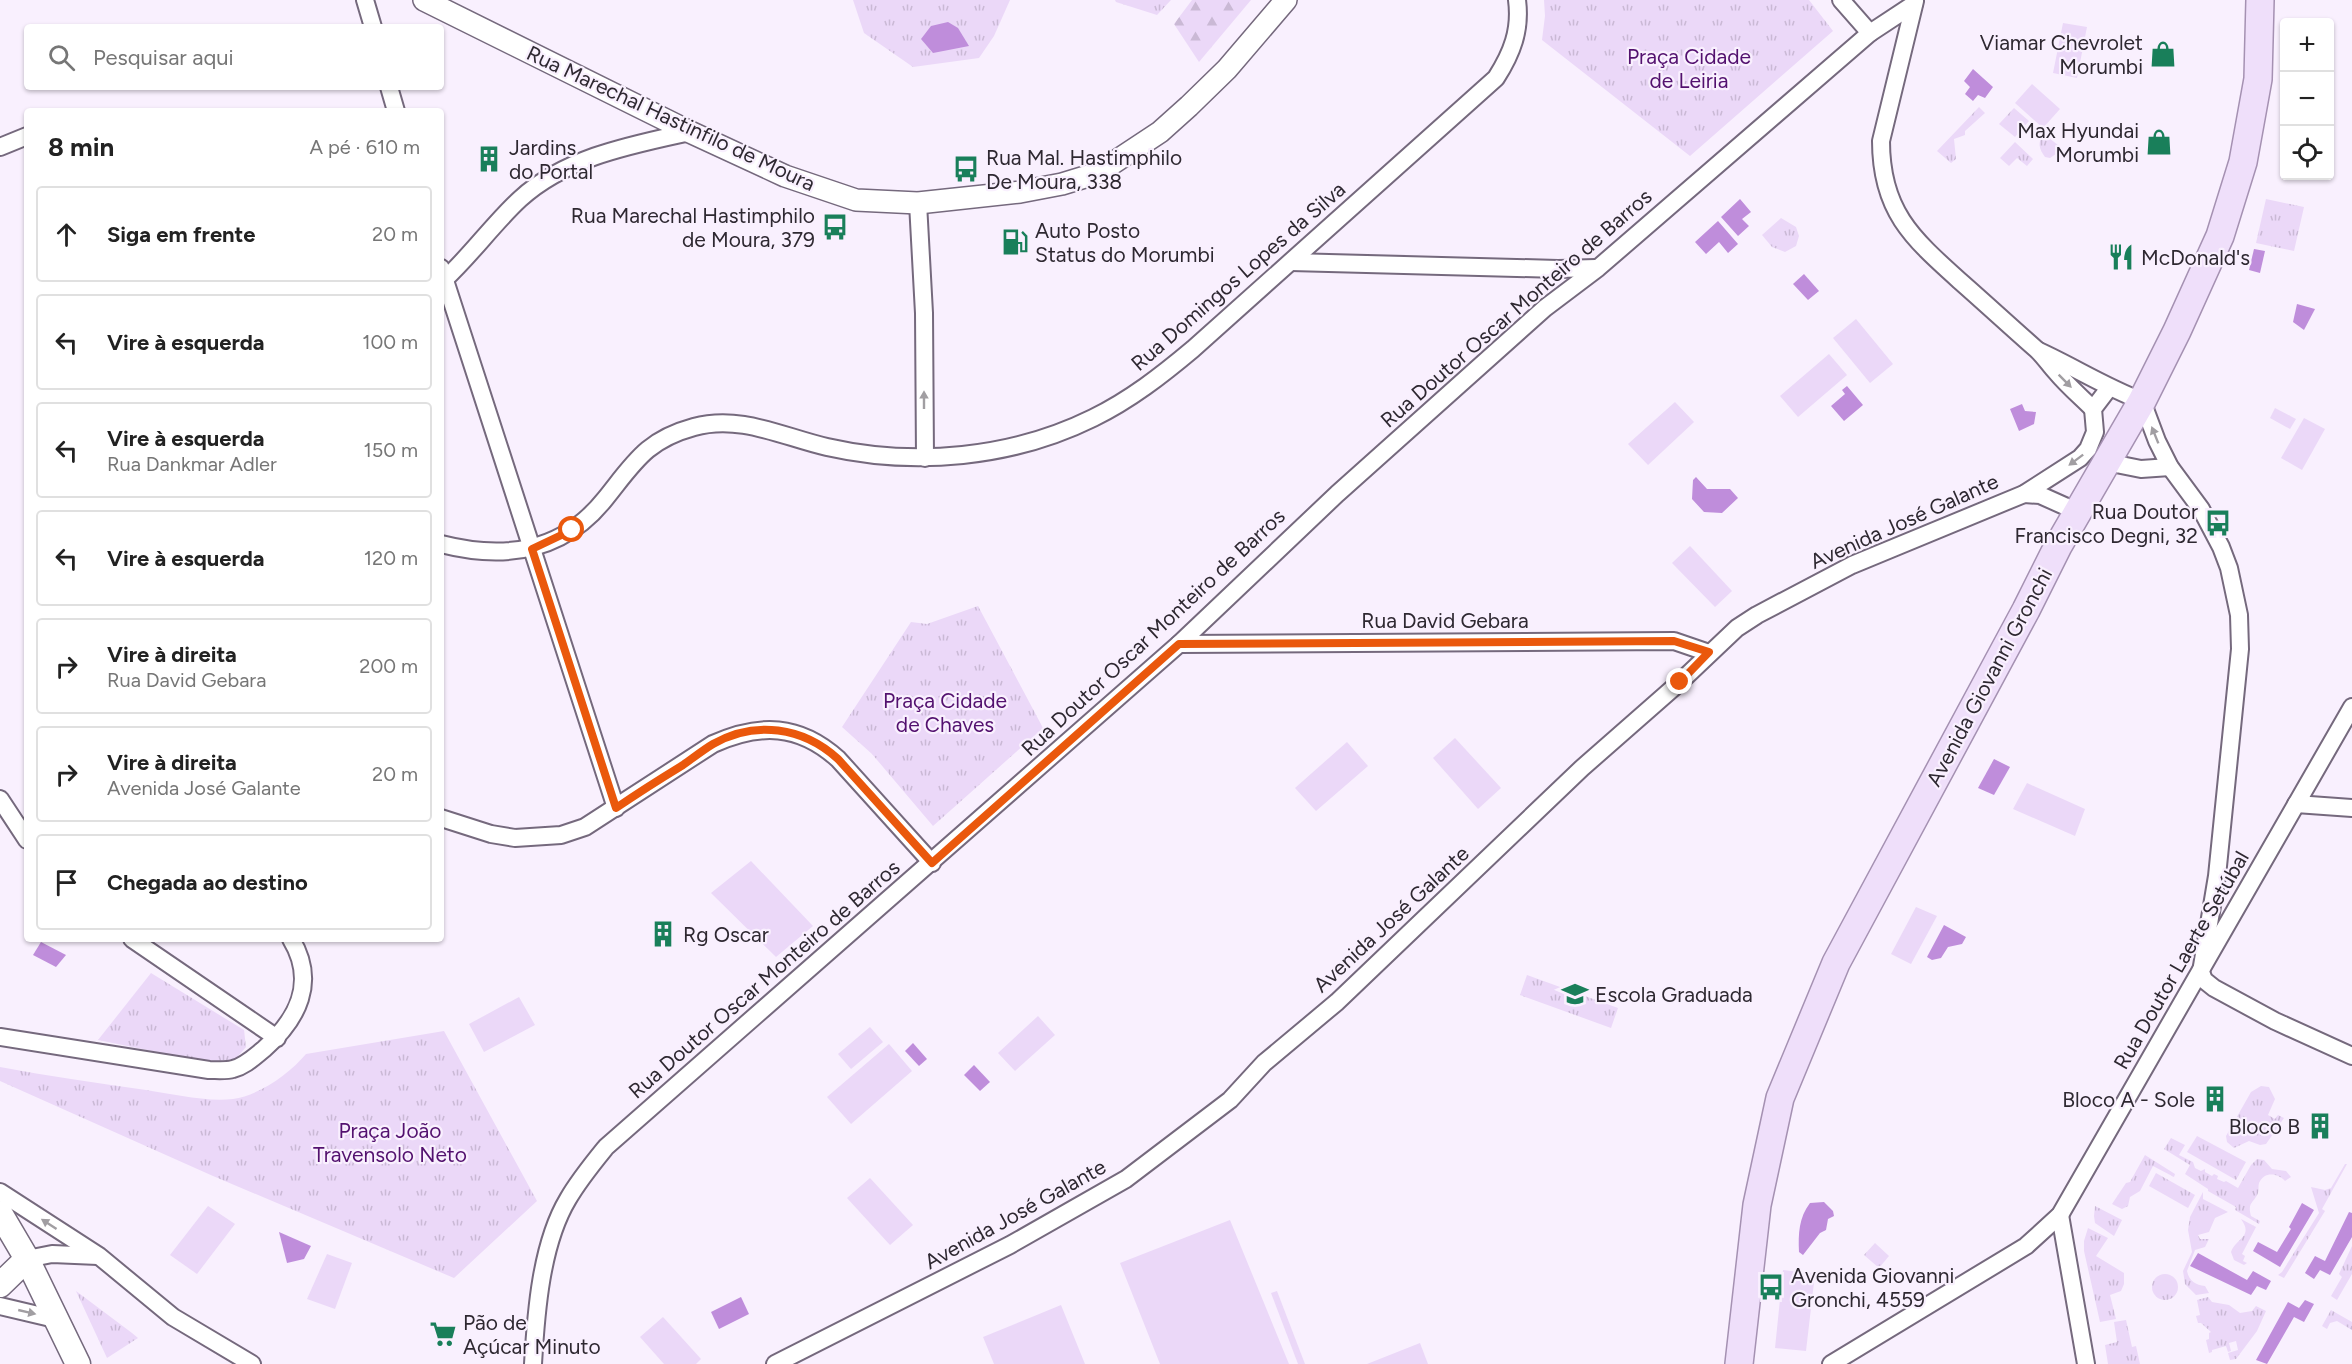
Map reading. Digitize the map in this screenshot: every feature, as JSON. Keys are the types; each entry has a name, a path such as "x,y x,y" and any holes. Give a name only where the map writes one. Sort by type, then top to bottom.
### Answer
{"main road":[{"name":"Avenida Giovanni Gronchi","path":"1739,1364 1757,1205 1780,1098 1836,963 2026,610 2058,546 2142,401 2220,236 2243,162 2258,79 2260,0"},
{"path":"0,1214 27,1258 78,1364"},
{"path":"0,1285 27,1258"}],"street":[{"path":"365,0 372,24"},
{"name":"Rua Marechal Hastinfilo de Moura","path":"424,0 690,132 785,176 856,200 918,203 1020,192 1062,184 1098,173 1160,132 1189,106 1227,69 1286,0"},
{"name":"Rua Domingos Lopes da Silva","path":"444,545 499,553 532,549 572,530 588,518 645,450 695,426 721,423 749,425 846,451 925,458 1019,446 1093,418 1159,377 1496,78 1513,49 1518,30 1517,0"},
{"path":"1841,0 1870,33"},
{"path":"1915,2 1881,141 1881,163 1885,184 1896,211 1910,233 2038,351 2062,379 2093,409 2109,388"},
{"name":"Rua Doutor Oscar Monteiro de Barros","path":"533,1364 535,1326 552,1233 567,1200 606,1147 1179,644 1337,494 1545,308 1598,268 1870,33 1915,2"},
{"path":"390,90 395,108"},
{"path":"444,275 470,256 520,199 544,180 574,163 640,143 690,132"},
{"path":"0,147 24,137"},
{"path":"918,203 924,313 925,458"},
{"path":"1291,262 1558,270 1598,268"},
{"path":"444,282 616,808"},
{"path":"2038,351 2109,388 2142,401 2157,441 2170,467 2201,509 2229,568 2239,615 2240,649 2217,876 2201,972 2209,984 2230,997 2275,1021 2352,1056"},
{"name":"Avenida José Galante","path":"775,1364 1074,1210 1126,1179 1230,1100 1263,1064 1337,1002 1576,773 1680,682 1709,652 1737,628 1756,615 1852,565 2024,494 2080,458 2088,449 2096,432 2093,409"},
{"path":"2106,462 2141,469 2170,467"},
{"name":"Avenida José Galante","path":"2024,494 2040,495 2078,512"},
{"name":"Rua David Gebara","path":"1179,644 1674,641 1709,652"},
{"name":"Rua Doutor Laerte Setúbal","path":"1831,1364 2026,1246 2060,1215 2352,707"},
{"path":"444,819 491,834 515,838 561,835 585,827 735,734 758,730 782,730 804,736 823,745 860,782 932,863"},
{"path":"0,800 24,836"},
{"path":"2296,804 2352,808"},
{"path":"136,942 277,1038"},
{"path":"0,1037 209,1070 232,1070 247,1064 277,1038 298,1009 303,976 292,942"},
{"path":"0,1192 99,1256 173,1317 252,1364"},
{"path":"2060,1215 2085,1364"},
{"path":"27,1258 52,1254 99,1256"},
{"path":"0,1306 55,1318"}],"green space":[{"path":"853,0 1010,0 994,36 979,58 913,67 864,33"},
{"path":"1115,0 1171,0 1157,15"},
{"path":"1192,0 1251,0 1199,62 1174,24"},
{"name":"Praça Cidade de Leiria","path":"1544,0 1809,0 1833,31 1690,156 1542,40"},
{"path":"2063,23 2087,27 2077,78 2053,73"},
{"path":"2032,84 2060,109 2043,128 2015,103"},
{"path":"1979,107 1985,113 1965,131 1965,135 1954,139 1956,159 1951,163 1937,151"},
{"path":"2014,108 2029,121 2015,137 1999,124"},
{"path":"2044,134 2063,149 2050,158 2045,157 2040,148 2040,140"},
{"path":"2015,142 2033,159 2027,166 2017,158 2009,166 2000,158"},
{"path":"2266,199 2304,207 2294,251 2256,243"},
{"path":"1781,218 1796,227 1799,236 1796,246 1785,252 1772,247 1762,235"},
{"path":"1856,319 1893,364 1870,383 1833,338"},
{"path":"1829,354 1847,375 1798,417 1780,396"},
{"path":"1675,402 1694,422 1648,465 1628,444"},
{"path":"2275,408 2296,419 2290,429 2270,418"},
{"path":"2304,418 2325,429 2302,470 2281,458"},
{"path":"1690,546 1732,591 1715,607 1672,563"},
{"name":"Praça Cidade de Chaves","path":"978,606 1043,728 933,826 872,754 842,727 911,622 927,624"},
{"path":"1455,738 1501,788 1478,809 1433,758"},
{"path":"1347,742 1368,766 1316,811 1295,788"},
{"path":"2027,783 2085,809 2075,836 2013,809"},
{"path":"751,861 813,926 776,957 711,893"},
{"path":"1916,907 1937,916 1911,964 1891,954"},
{"path":"151,973 244,1030 246,1047 233,1062 201,1061 98,1040"},
{"path":"1527,975 1618,1008 1611,1028 1520,995"},
{"path":"519,997 535,1025 484,1052 469,1024"},
{"path":"1038,1016 1055,1035 1015,1071 998,1053"},
{"path":"870,1027 883,1042 851,1069 838,1054"},
{"name":"Praça João Travensolo Neto","path":"444,1031 537,1201 454,1278 213,1176 0,1081 0,1067 189,1097 233,1099 253,1093 273,1082 306,1054"},
{"path":"889,1044 912,1071 851,1124 827,1097"},
{"path":"2261,1086 2269,1087 2275,1099 2268,1115 2275,1119 2278,1115 2284,1118 2266,1144 2260,1145 2249,1141 2234,1148 2227,1142 2226,1136 2251,1092"},
{"path":"2197,1136 2246,1162 2236,1180 2187,1152"},
{"path":"2171,1138 2185,1145 2179,1155 2193,1162 2195,1168 2201,1171 2205,1169 2205,1172 2212,1176 2214,1174 2218,1176 2217,1179 2238,1188 2257,1159 2264,1160 2272,1169 2286,1171 2291,1177 2285,1181 2279,1176 2271,1175 2261,1179 2258,1193 2250,1208 2251,1216 2260,1221 2259,1224 2235,1210 2236,1207 2185,1174 2190,1165 2164,1149"},
{"path":"2145,1155 2175,1174 2174,1177 2153,1166 2140,1191 2130,1197 2128,1206 2122,1209 2112,1204 2126,1183 2130,1182"},
{"path":"2347,1164 2322,1209 2325,1211 2284,1278 2278,1275 2319,1213 2311,1187 2325,1190 2331,1188"},
{"path":"2156,1173 2195,1195 2188,1208 2149,1186"},
{"path":"870,1178 913,1225 890,1245 847,1198"},
{"path":"2203,1192 2203,1199 2228,1212 2215,1218 2209,1232 2198,1235 2200,1239 2209,1239 2205,1247 2195,1250 2187,1271 2191,1280 2205,1286 2209,1293 2196,1295 2185,1284 2183,1271 2192,1252 2188,1230 2190,1217"},
{"path":"208,1206 235,1224 197,1274 170,1255"},
{"path":"2095,1206 2122,1220 2114,1236 2095,1223"},
{"path":"2241,1219 2256,1227 2242,1254 2245,1256 2243,1261 2247,1263 2244,1265 2234,1260 2231,1252 2245,1234 2245,1225"},
{"path":"1230,1220 1289,1364 1160,1364 1120,1263"},
{"path":"2088,1228 2108,1238 2096,1256 2124,1273 2124,1284 2121,1291 2110,1295 2116,1319 2100,1322 2084,1251"},
{"path":"1875,1243 1889,1256 1879,1268 1864,1255"},
{"path":"2352,1246 2352,1274 2337,1300 2331,1296 2342,1277 2339,1274"},
{"path":"327,1254 352,1263 335,1309 307,1299"},
{"path":"1783,1270 1815,1274 1806,1351 1775,1348"},
{"path":"2165,1274 2174,1278 2178,1287 2174,1296 2165,1300 2156,1296 2152,1287 2156,1278"},
{"path":"76,1291 132,1333 138,1338 107,1358"},
{"path":"1277,1291 1305,1364 1298,1364 1271,1293"},
{"path":"2208,1297 2212,1302 2229,1305 2240,1313 2252,1311 2256,1306 2266,1311 2257,1331 2236,1359 2230,1360 2228,1353 2238,1350 2236,1341 2229,1343 2231,1351 2228,1352 2226,1346 2209,1353 2206,1340 2209,1339 2211,1332 2198,1323 2196,1316 2200,1315 2197,1300"},
{"path":"1061,1305 1085,1364 994,1364 983,1337"},
{"path":"2331,1310 2352,1322 2352,1330 2337,1321 2330,1323 2327,1329 2322,1326"},
{"path":"663,1317 701,1359 696,1364 664,1364 640,1337"},
{"path":"2126,1320 2132,1347 2136,1346 2140,1364 2108,1364 2105,1345 2117,1342 2114,1322"},
{"path":"1420,1343 1428,1364 1367,1364"}],"shaded area":[{"path":"948,22 958,28 969,46 933,53 921,39 931,26"},
{"path":"1973,69 1993,87 1985,98 1978,95 1973,101 1965,94 1970,87 1964,81"},
{"path":"1740,199 1751,212 1742,219 1749,226 1738,236 1721,217"},
{"path":"1718,221 1738,244 1728,253 1719,242 1706,254 1695,242"},
{"path":"2254,249 2265,251 2260,273 2249,270"},
{"path":"1804,274 1819,291 1808,300 1793,284"},
{"path":"2297,304 2315,309 2304,330 2293,322"},
{"path":"1847,386 1863,405 1844,421 1831,406 1845,394 1842,390"},
{"path":"2022,404 2025,411 2036,412 2034,424 2019,431 2010,409"},
{"path":"1696,477 1707,489 1730,489 1738,498 1722,513 1704,512 1692,499 1693,480"},
{"path":"1994,759 2010,767 1994,795 1978,788"},
{"path":"1944,925 1966,937 1962,944 1948,947 1941,958 1932,960 1927,957"},
{"path":"41,942 66,955 56,967 33,955"},
{"path":"913,1043 927,1059 919,1066 905,1051"},
{"path":"974,1065 990,1082 980,1091 964,1075"},
{"path":"1824,1202 1833,1211 1834,1216 1828,1219 1826,1230 1820,1233 1803,1255 1799,1252 1799,1239 1804,1214 1810,1203"},
{"path":"2302,1203 2314,1210 2280,1267 2253,1251 2258,1242 2277,1252 2291,1229 2289,1227"},
{"path":"2349,1212 2352,1213 2352,1237 2330,1275 2320,1270 2314,1279 2305,1273 2315,1256 2325,1261"},
{"path":"279,1232 311,1246 304,1259 287,1263"},
{"path":"2198,1253 2247,1280 2253,1271 2271,1281 2266,1290 2257,1286 2251,1295 2190,1266"},
{"path":"741,1297 749,1314 719,1329 711,1312"},
{"path":"2305,1300 2314,1304 2304,1322 2294,1317 2267,1364 2256,1360 2288,1302 2299,1308"}],"place":[{"name":"Viamar Chevrolet Morumbi","path":"2163,54"},
{"name":"Max Hyundai Morumbi","path":"2159,142"},
{"name":"Jardins do Portal","path":"489,159"},
{"name":"Rua Mal. Hastimphilo De Moura, 338","path":"966,169"},
{"name":"Rua Marechal Hastimphilo de Moura, 379","path":"835,227"},
{"name":"Auto Posto Status do Morumbi","path":"1015,242"},
{"name":"McDonald's","path":"2121,257"},
{"name":"Rua Doutor Francisco Degni, 32","path":"2218,523"},
{"name":"Rg Oscar","path":"663,934"},
{"name":"Escola Graduada","path":"1575,994"},
{"name":"Bloco A - Sole","path":"2215,1099"},
{"name":"Bloco B","path":"2320,1126"},
{"name":"Avenida Giovanni Gronchi, 4559","path":"1771,1287"},
{"name":"Pão de Açúcar Minuto","path":"443,1334"}],"route":[{"path":"572,530 532,549 616,808 713,744 735,734 758,730 782,730 804,736 823,745 882,806 932,863 1179,644 1674,641 1709,652 1680,682"}]}
